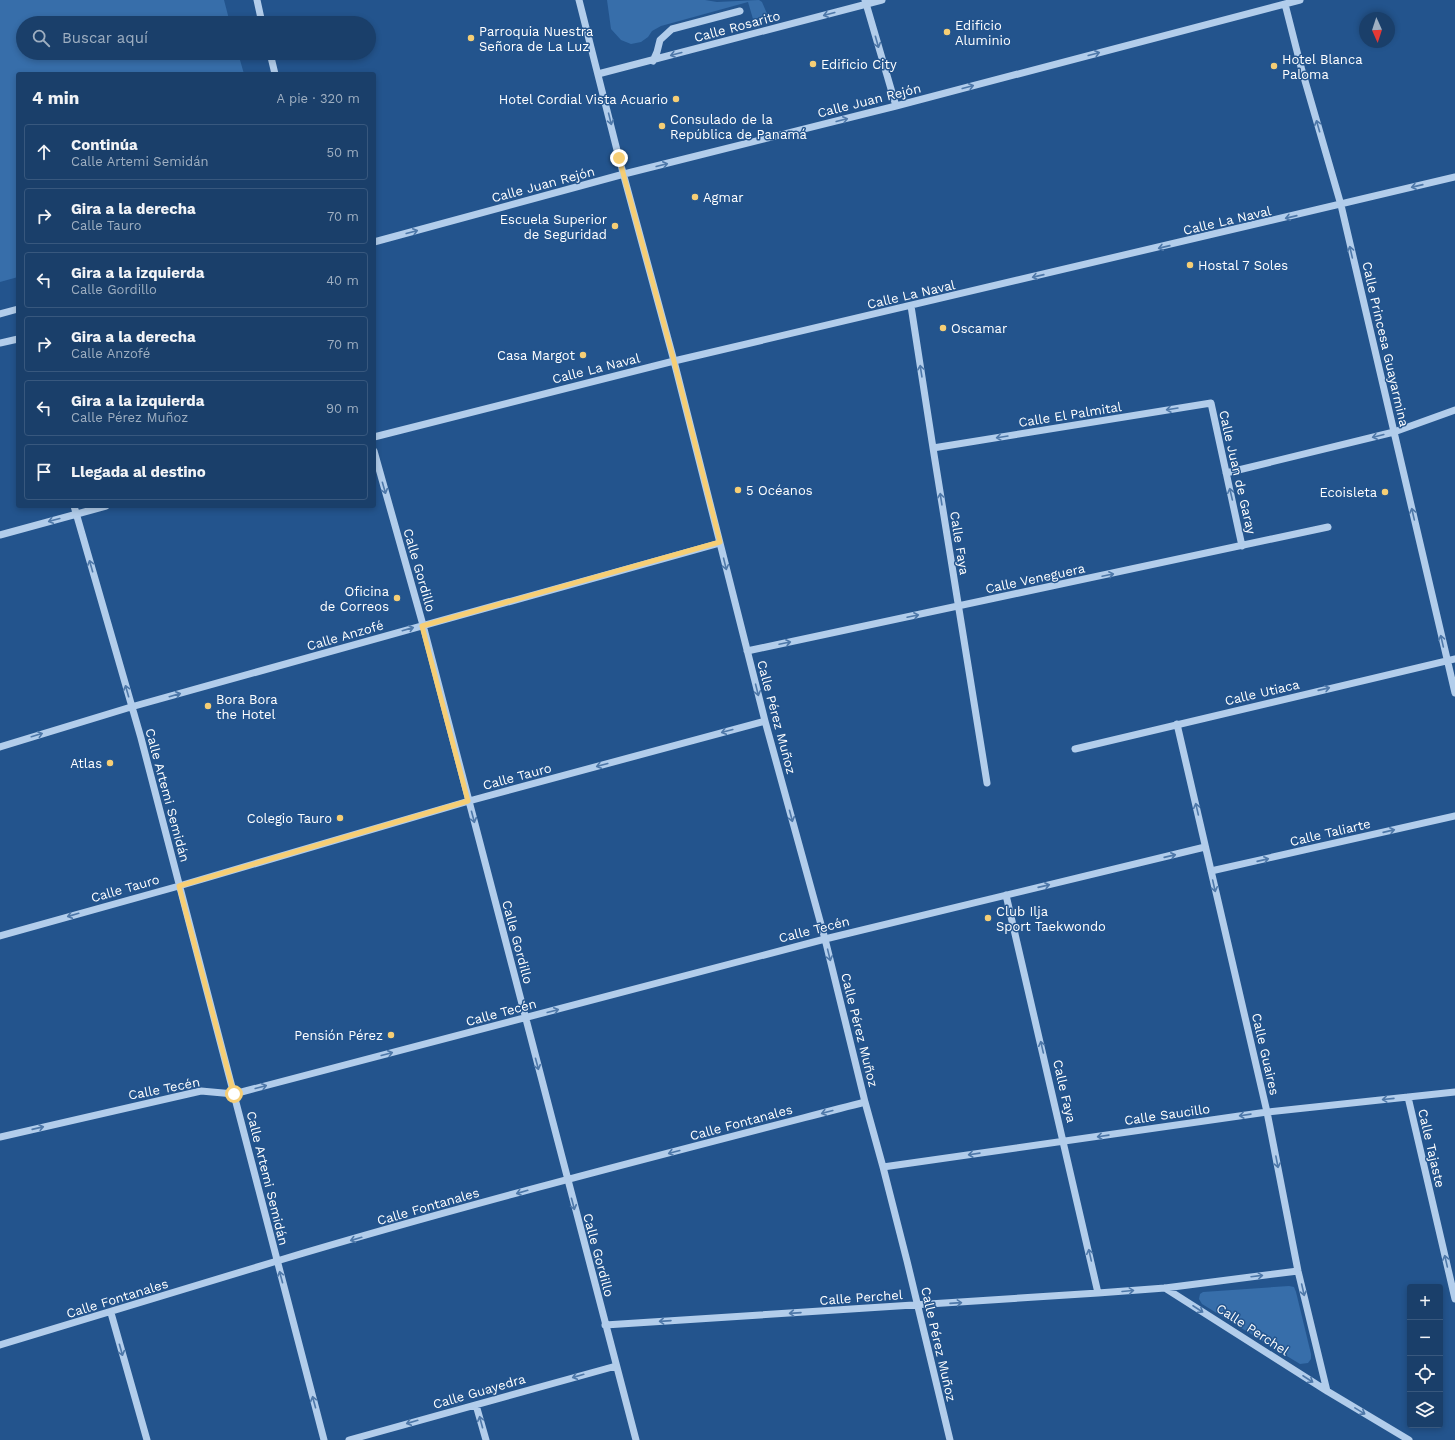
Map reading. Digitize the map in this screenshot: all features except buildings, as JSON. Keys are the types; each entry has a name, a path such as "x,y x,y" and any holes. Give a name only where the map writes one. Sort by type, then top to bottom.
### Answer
{"street":[{"path":"256,0 260,16"},
{"name":"Calle Pérez Muñoz","path":"579,0 674,361 765,721 825,939 865,1102 883,1166 950,1440"},
{"name":"Calle Rosarito","path":"598,74 866,2 882,0"},
{"name":"Calle Juan Rejón","path":"376,241 624,174 896,106 1300,0"},
{"path":"866,2 896,106"},
{"name":"Calle Princesa Guayarmina","path":"1285,4 1301,67 1341,205 1455,693"},
{"path":"653,60 660,40 672,29 740,11"},
{"path":"272,60 275,72"},
{"name":"Calle La Naval","path":"376,436 674,361 1455,178"},
{"name":"Calle Faya","path":"911,306 987,783"},
{"path":"0,314 16,310"},
{"path":"0,343 16,339"},
{"name":"Calle El Palmital","path":"933,448 1210,403"},
{"name":"Calle Juan de Garay","path":"1210,403 1242,546"},
{"path":"1226,473 1394,432 1455,410"},
{"name":"Calle Gordillo","path":"376,458 422,626 636,1440"},
{"name":"Calle Artemi Semidán","path":"74,508 141,738 324,1440"},
{"path":"0,535 98,508"},
{"name":"Calle Veneguera","path":"747,651 1328,527"},
{"name":"Calle Anzofé","path":"0,747 131,707 720,542"},
{"name":"Calle Utiaca","path":"1074,749 1455,659"},
{"name":"Calle Tauro","path":"0,936 179,886 468,801 765,721"},
{"name":"Calle Guaires","path":"1177,724 1267,1112 1298,1271 1327,1391"},
{"name":"Calle Taliarte","path":"1211,871 1455,816"},
{"path":"1006,895 1205,848"},
{"name":"Calle Faya","path":"1006,895 1098,1293"},
{"name":"Calle Tecén","path":"0,1137 201,1091 234,1094 825,939 1006,895"},
{"name":"Calle Saucillo","path":"883,1166 1267,1112 1455,1092"},
{"name":"Calle Tajaste","path":"1408,1097 1455,1299"},
{"name":"Calle Fontanales","path":"0,1345 110,1313 277,1261 567,1180 865,1102"},
{"name":"Calle Perchel","path":"605,1325 1165,1288 1298,1271"},
{"name":"Calle Perchel","path":"1165,1288 1327,1391 1409,1440"},
{"path":"110,1313 147,1440"},
{"name":"Calle Guayedra","path":"349,1440 616,1366"},
{"path":"476,1405 486,1440"}],"shaded area":[{"path":"0,0 224,0 228,16 16,16 16,60 240,60 243,72 16,72 16,278 0,282"},
{"path":"607,0 705,0 717,2 759,0 762,2 768,16 753,19 748,2 661,26 652,31 648,37 641,42 631,44 621,40 611,29"},
{"path":"1289,1286 1294,1287 1296,1292 1311,1354 1311,1359 1308,1363 1300,1364 1202,1304 1199,1299 1200,1294 1203,1292"}],"place":[{"name":"Edificio Aluminio","path":"947,32"},
{"name":"Parroquia Nuestra Señora de La Luz","path":"471,38"},
{"name":"Edificio City","path":"813,64"},
{"name":"Hotel Blanca Paloma","path":"1274,66"},
{"name":"Hotel Cordial Vista Acuario","path":"676,99"},
{"name":"Consulado de la República de Panamá","path":"662,126"},
{"name":"Agmar","path":"695,197"},
{"name":"Escuela Superior de Seguridad","path":"615,226"},
{"name":"Hostal 7 Soles","path":"1190,265"},
{"name":"Oscamar","path":"943,328"},
{"name":"Casa Margot","path":"583,355"},
{"name":"5 Océanos","path":"738,490"},
{"name":"Ecoisleta","path":"1385,492"},
{"name":"Oficina de Correos","path":"397,598"},
{"name":"Bora Bora the Hotel","path":"208,706"},
{"name":"Atlas","path":"110,763"},
{"name":"Colegio Tauro","path":"340,818"},
{"name":"Club Ilja Sport Taekwondo","path":"988,918"},
{"name":"Pensión Pérez","path":"391,1035"}],"route":[{"path":"234,1094 179,886 468,801 422,626 720,542 674,361 619,158"}]}
